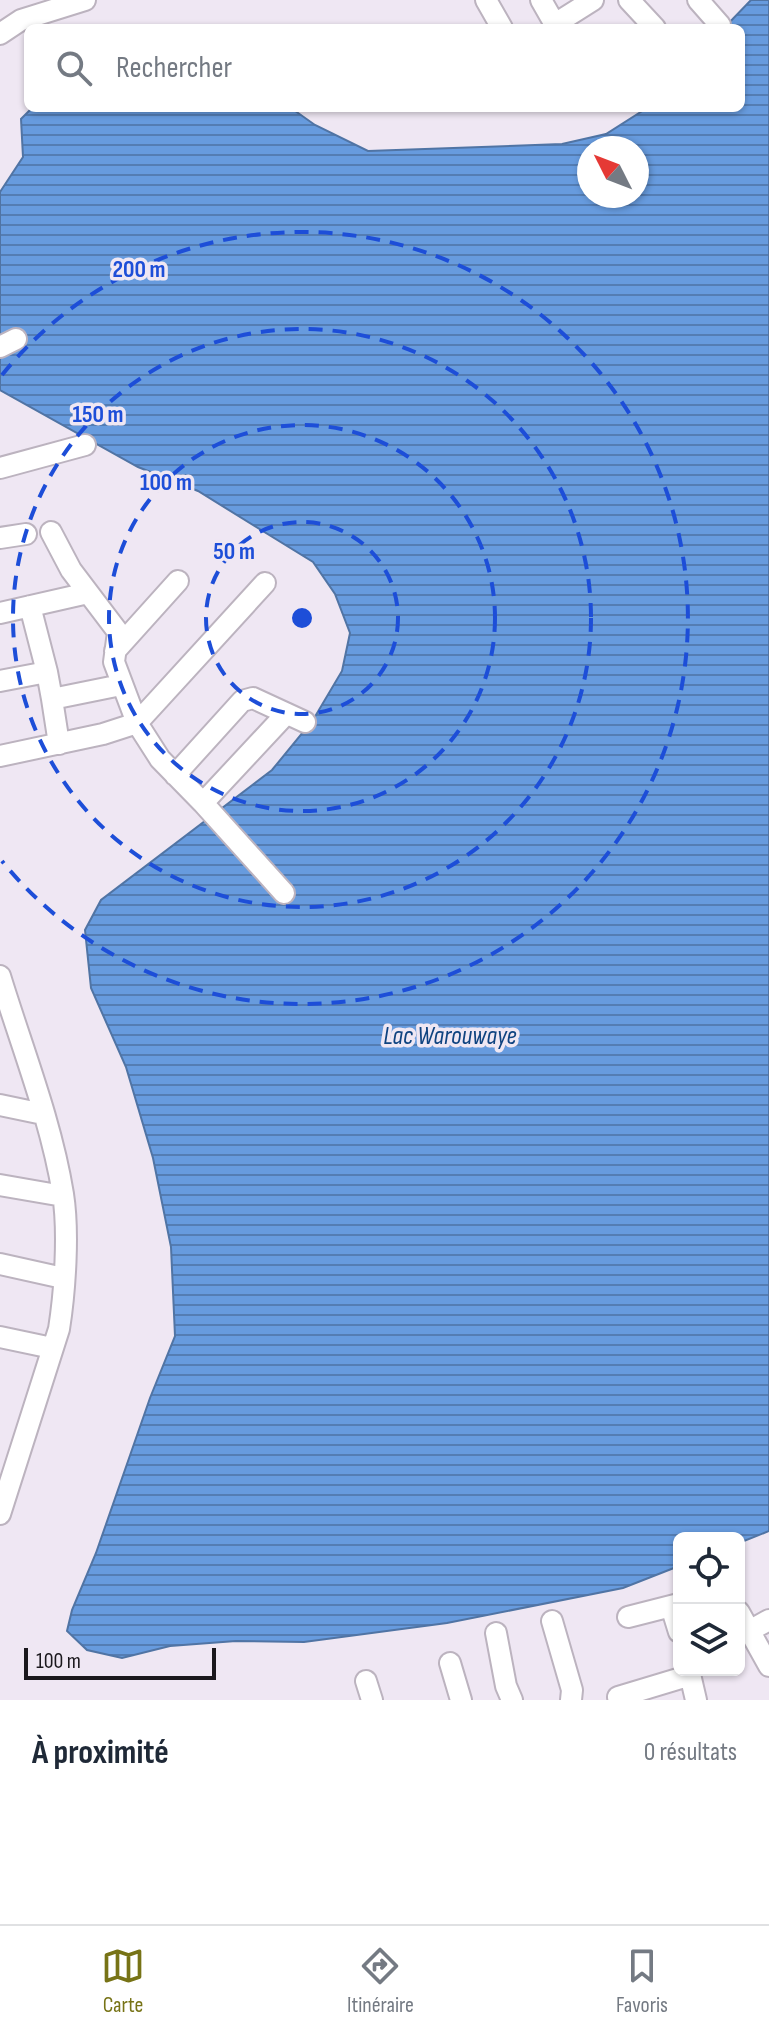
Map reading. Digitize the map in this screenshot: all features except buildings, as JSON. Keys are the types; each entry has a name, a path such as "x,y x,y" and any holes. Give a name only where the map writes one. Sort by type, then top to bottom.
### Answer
{"street":[{"path":"0,34 21,20 85,0"},
{"path":"486,0 500,24"},
{"path":"541,0 555,24"},
{"path":"559,24 593,0"},
{"path":"629,0 651,24"},
{"path":"698,0 719,24"},
{"path":"0,468 85,445"},
{"path":"51,532 71,570 118,632 114,662 121,685 137,723 160,759 284,893"},
{"path":"0,538 26,534"},
{"path":"115,651 178,581"},
{"path":"0,756 137,723 265,583"},
{"path":"0,613 88,593"},
{"path":"30,606 47,672 59,744"},
{"path":"0,681 47,672"},
{"path":"52,699 121,685"},
{"path":"175,775 242,701 253,698 296,718 203,803"},
{"path":"0,976 43,1114 63,1196 64,1298 52,1348 0,1514"},
{"path":"0,1105 43,1114"},
{"path":"0,1185 63,1196"},
{"path":"0,1264 63,1278"},
{"path":"0,1337 52,1348"},
{"path":"628,1617 673,1606"},
{"path":"552,1621 572,1690 571,1700"},
{"path":"760,1625 769,1666"},
{"path":"496,1633 506,1686 512,1700"},
{"path":"450,1663 461,1700"},
{"path":"618,1697 681,1676"},
{"path":"691,1676 696,1700"}],"water":[{"name":"Lac Warouwaye","path":"751,0 769,0 769,1531 745,1541 745,1532 673,1532 673,1568 623,1588 447,1623 304,1642 236,1641 170,1646 122,1658 87,1650 67,1631 72,1610 96,1553 175,1336 171,1247 153,1158 126,1067 91,988 85,930 101,900 272,770 313,720 342,671 350,633 335,594 313,562 198,491 138,467 0,390 0,192 23,157 21,119 28,112 297,112 315,125 368,151 562,144 577,141 577,208 649,208 649,136 597,136 606,134 641,112 745,112 745,24 728,24"}]}
